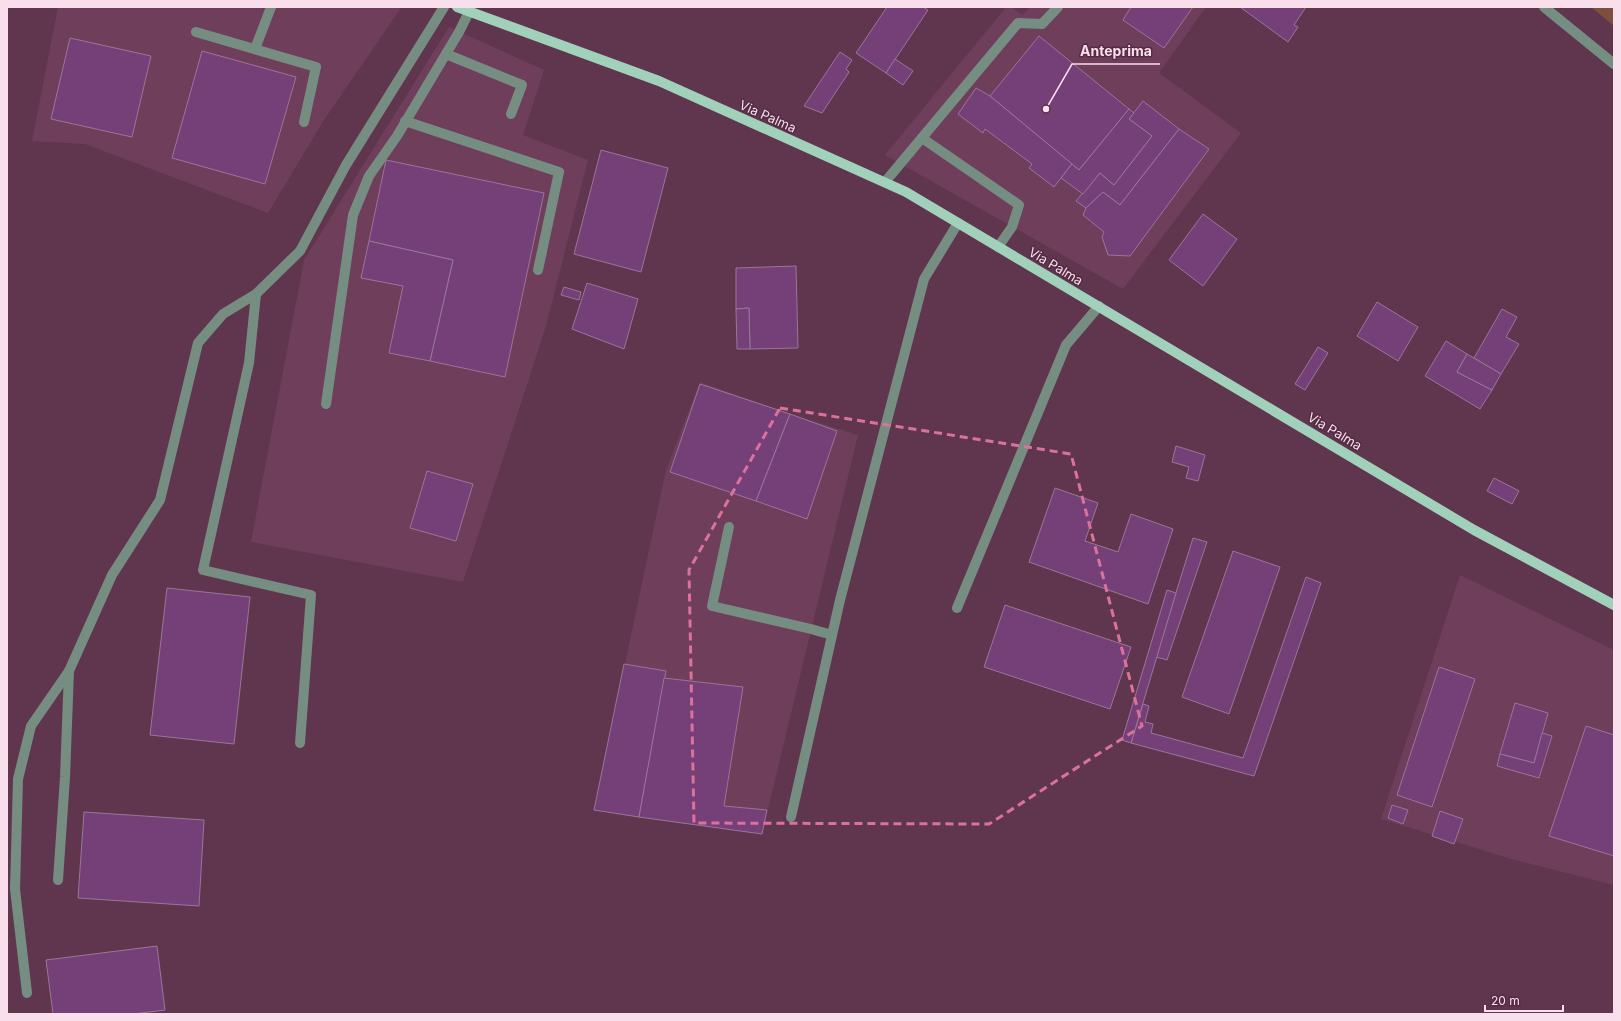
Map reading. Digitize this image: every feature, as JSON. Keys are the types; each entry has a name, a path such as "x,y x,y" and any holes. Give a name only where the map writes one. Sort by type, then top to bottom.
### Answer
{"main road":[{"name":"Via Palma","path":"457,7 659,82 906,192 1474,530 1614,605"}],"street":[{"path":"255,49 271,7"},
{"path":"28,993 14,889 18,779 31,726 69,671 112,575 160,500 198,343 224,314 256,294 300,251 346,166 444,7"},
{"path":"885,182 1018,23 1042,24 1058,7"},
{"path":"1544,7 1614,64"},
{"path":"326,404 353,215 369,176 406,121 469,12"},
{"path":"196,32 316,67 304,122"},
{"path":"446,54 522,85 511,114"},
{"path":"406,121 559,172 538,270"},
{"path":"922,138 1019,205 1012,227 998,247"},
{"path":"791,817 832,635 924,279 958,223"},
{"path":"256,294 249,363 203,570 311,595 300,743"},
{"path":"957,608 1066,345 1099,306"},
{"path":"729,527 712,606 832,635"},
{"path":"58,880 65,777 69,671"}],"highlighted area":[{"path":"780,408 1071,454 1142,726 989,824 694,823 689,570"}],"shaded area":[{"path":"58,7 401,8 324,120 268,213 85,144 32,141"},
{"path":"1006,7 1011,7 1022,15 1030,7 1206,7 1159,73 1241,133 1123,289 885,155"},
{"path":"1591,7 1614,7 1614,26"},
{"path":"449,27 544,70 523,135 588,160 546,326 463,582 251,542 304,260"},
{"path":"700,382 790,414 858,435 762,834 594,810 666,470"},
{"path":"1460,575 1614,650 1614,885 1515,860 1381,819"}],"building":[{"path":"887,7 923,7 928,10 886,73 856,53"},
{"path":"1131,7 1193,7 1164,48 1123,20"},
{"path":"1240,7 1306,7 1294,25 1298,27 1288,42"},
{"path":"1039,36 1129,109 1079,170 990,96"},
{"path":"70,38 151,56 132,137 51,119"},
{"path":"202,51 296,77 265,184 172,158"},
{"path":"840,52 852,60 846,69 849,72 822,113 804,106"},
{"path":"895,59 913,71 903,85 886,73"},
{"path":"976,88 990,96 1072,164 1054,187 1029,168 1032,164 985,129 983,133 958,114"},
{"path":"1143,101 1179,129 1120,205 1103,192 1086,208 1076,201 1100,173 1114,185 1152,136 1129,119"},
{"path":"1129,109 1134,113 1129,119 1152,136 1114,185 1100,173 1083,194 1061,178 1072,164 1079,170"},
{"path":"1179,129 1209,149 1130,256 1108,255 1102,237 1104,232 1083,215 1086,208 1103,192 1120,205"},
{"path":"601,150 668,168 641,272 574,254"},
{"path":"386,160 544,193 505,377 430,361 453,260 369,241"},
{"path":"1203,214 1237,239 1203,286 1169,260"},
{"path":"369,241 453,260 430,361 389,353 403,286 361,278"},
{"path":"796,266 798,348 750,349 749,308 736,309 736,268"},
{"path":"587,283 638,299 624,349 572,329"},
{"path":"564,287 581,292 579,300 561,295"},
{"path":"1377,302 1418,327 1398,361 1357,336"},
{"path":"749,308 750,349 737,349 736,309"},
{"path":"1502,309 1517,317 1506,337 1519,344 1501,374 1474,358"},
{"path":"1446,341 1467,354 1457,372 1492,390 1480,409 1425,376"},
{"path":"1318,347 1328,353 1305,390 1295,384"},
{"path":"1467,354 1501,374 1492,390 1457,372"},
{"path":"700,384 790,414 756,501 670,472"},
{"path":"790,414 837,431 807,519 756,501"},
{"path":"1176,446 1205,455 1198,481 1186,478 1189,467 1172,462"},
{"path":"427,471 473,484 456,541 410,528"},
{"path":"1494,478 1519,491 1512,504 1487,491"},
{"path":"1055,488 1098,503 1085,541 1118,552 1131,514 1173,529 1148,604 1029,562"},
{"path":"1193,538 1207,542 1167,660 1156,657"},
{"path":"1233,551 1280,567 1229,714 1182,697"},
{"path":"1306,577 1321,583 1254,776 1131,743 1143,704 1149,706 1145,722 1153,724 1151,733 1243,758"},
{"path":"167,588 250,597 234,744 150,735"},
{"path":"1167,590 1176,593 1131,743 1122,740"},
{"path":"1005,605 1131,647 1110,709 984,667"},
{"path":"624,664 666,671 639,817 594,810"},
{"path":"1439,667 1475,679 1432,807 1397,795"},
{"path":"664,678 743,687 724,806 767,810 762,834 639,817"},
{"path":"1515,703 1548,713 1534,763 1500,754"},
{"path":"1586,726 1614,735 1614,856 1549,836"},
{"path":"1542,733 1552,736 1539,778 1497,766 1500,754 1534,763"},
{"path":"1392,805 1408,810 1403,824 1388,818"},
{"path":"1440,811 1463,819 1454,844 1432,836"},
{"path":"84,812 204,820 199,906 78,898"},
{"path":"157,946 165,1010 133,1014 53,1014 46,960"}],"place":[{"name":"Anteprima","path":"1046,109"}]}
